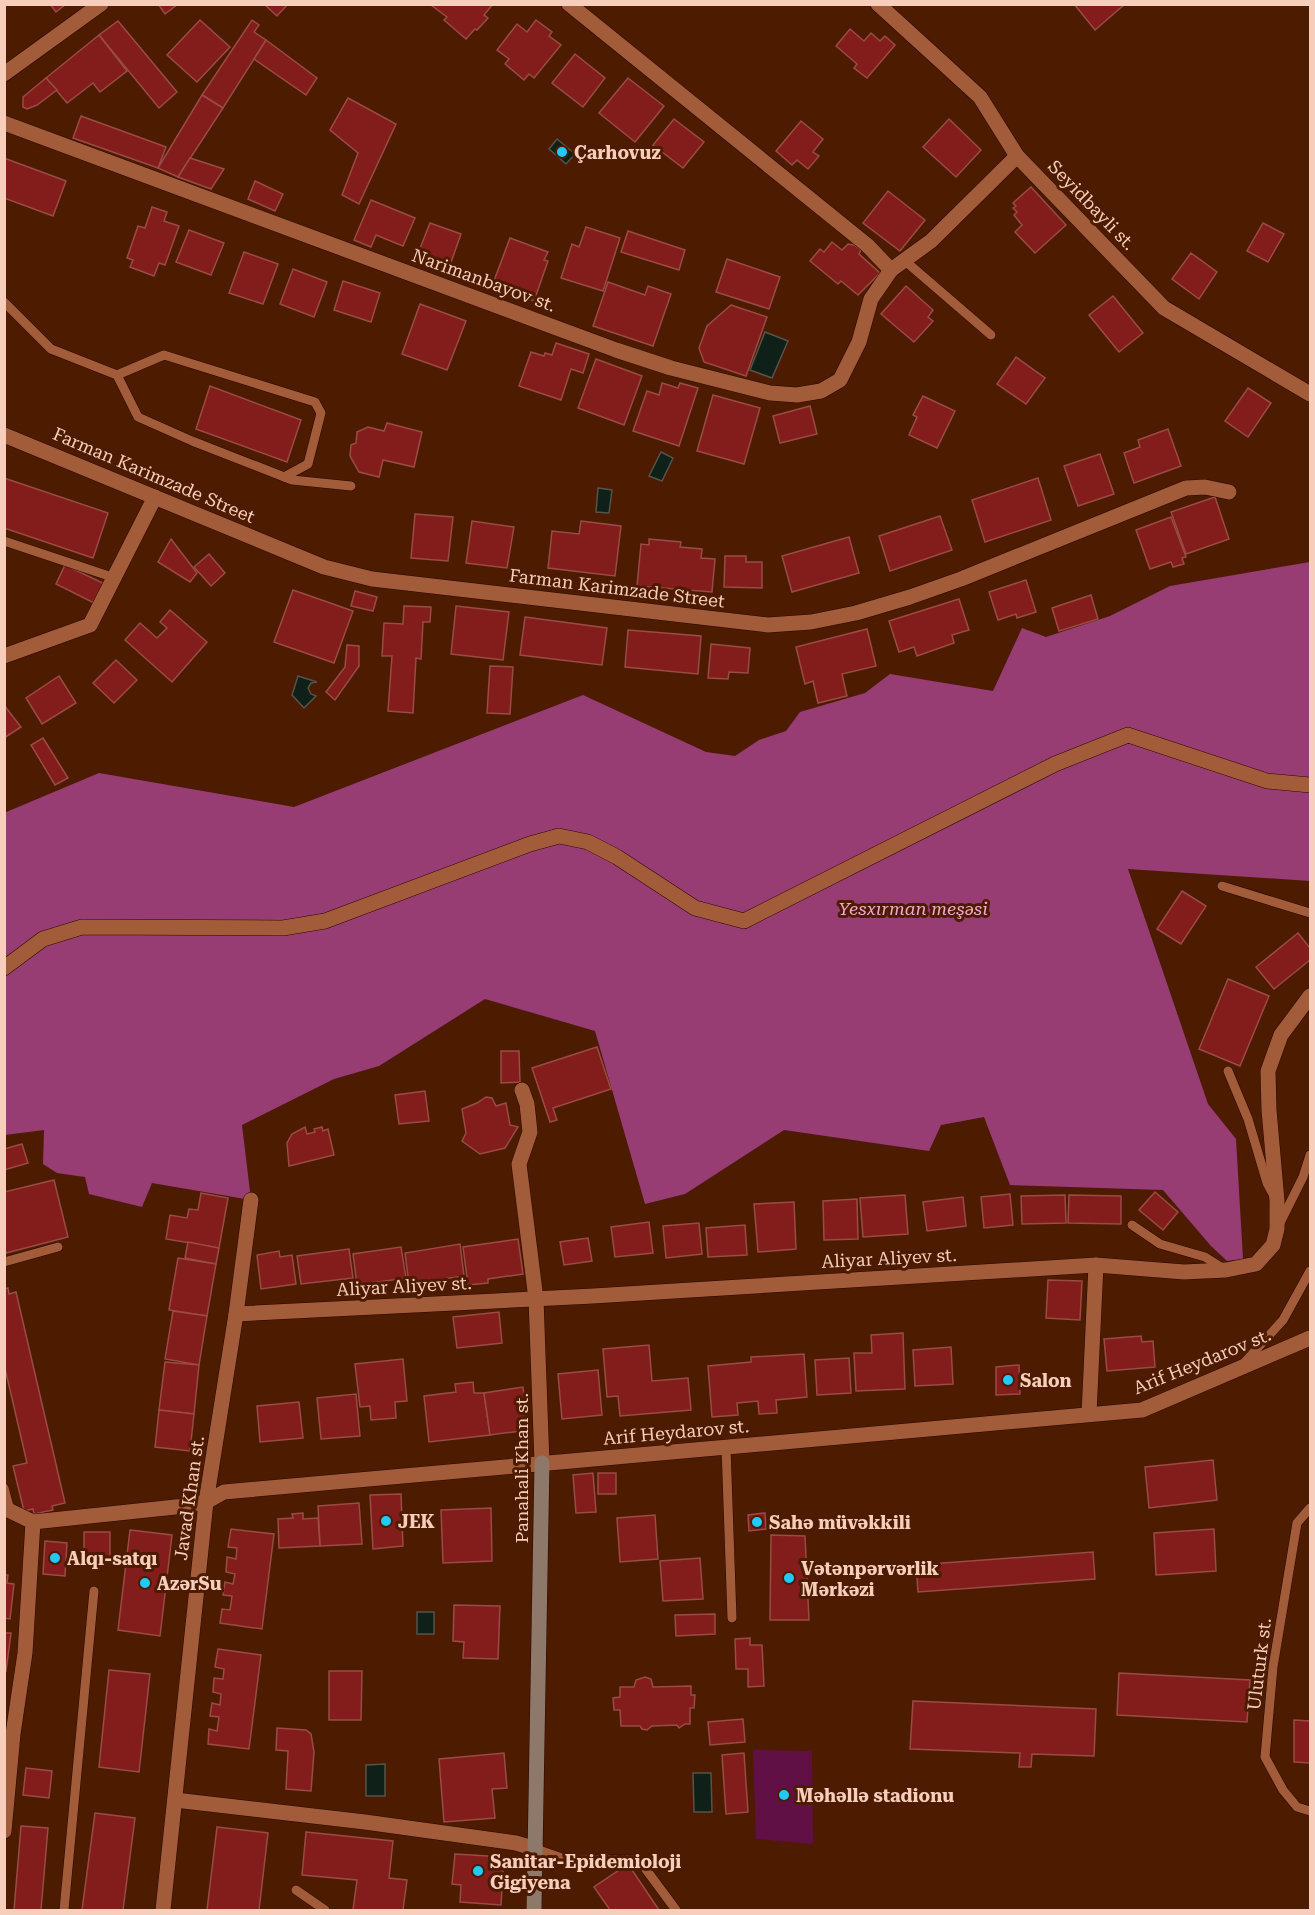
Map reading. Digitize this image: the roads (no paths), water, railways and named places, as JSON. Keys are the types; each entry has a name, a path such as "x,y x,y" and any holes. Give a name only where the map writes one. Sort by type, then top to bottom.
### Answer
{"main road":[{"name":"Panahali Khan st.","path":"534,1911 542,1463"}],"street":[{"path":"4,74 101,4"},
{"path":"569,4 867,245 891,270"},
{"name":"Seyidbayli st.","path":"878,4 980,97 1017,156 1164,308 1311,394"},
{"name":"Narimanbayov st.","path":"4,123 616,350 671,368 770,393 797,395 821,391 840,380 859,342 871,299 891,270 931,241 1017,156"},
{"name":"Farman Karimzade Street","path":"4,435 324,567 372,579 768,625 811,622 856,613 910,597 961,579 1186,488 1205,487 1229,492"},
{"path":"4,656 90,625 155,497"},
{"path":"4,968 43,939 82,927 283,928 326,921 530,844 559,836 588,842 696,908 744,921 1055,764 1128,735 1267,781 1311,785"},
{"name":"Aliyar Aliyev st.","path":"236,1314 536,1299 1096,1265 1184,1272 1226,1270 1256,1264 1273,1245 1276,1229 1277,1201 1268,1071 1281,1035 1311,996"},
{"name":"Panahali Khan st.","path":"522,1090 527,1104 530,1132 519,1164 536,1299 542,1463"},
{"name":"Javad Khan st.","path":"163,1911 206,1502 236,1314 251,1200"},
{"path":"1089,1414 1096,1265"},
{"name":"Arif Heydarov st.","path":"33,1522 119,1514 206,1502 224,1492 1142,1410 1311,1338"},
{"path":"4,1831 13,1734 24,1653 33,1522 7,1509"},
{"path":"175,1800 377,1824 516,1843 536,1849"}],"lane":[{"path":"904,260 991,335"},
{"path":"4,302 51,350 117,375 138,417 292,480 351,486"},
{"path":"117,375 164,355 315,402 321,413 308,464 284,477"},
{"path":"4,541 115,578"},
{"path":"1222,886 1311,913"},
{"path":"1228,1071 1248,1119 1267,1183 1277,1201"},
{"path":"1276,1229 1304,1177 1311,1155"},
{"path":"1132,1225 1160,1244 1205,1257 1226,1270"},
{"path":"4,1262 58,1247"},
{"path":"1239,1368 1283,1320 1311,1271"},
{"path":"726,1447 732,1618"},
{"path":"4,1488 7,1509"},
{"name":"Uluturk st.","path":"1311,1508 1297,1523 1273,1667 1265,1757 1282,1790 1297,1807 1311,1811"},
{"path":"64,1911 94,1591"},
{"path":"536,1849 565,1859 639,1860 676,1911"},
{"path":"296,1890 325,1911"}],"place":[{"name":"Çarhovuz","path":"562,152"},
{"name":"Salon","path":"1008,1380"},
{"name":"JEK","path":"386,1521"},
{"name":"Sahə müvəkkili","path":"757,1522"},
{"name":"Alqı-satqı","path":"55,1558"},
{"name":"Vətənpərvərlik Mərkəzi","path":"789,1578"},
{"name":"AzərSu","path":"145,1583"},
{"name":"Məhəllə stadionu","path":"784,1795"},
{"name":"Sanitar-Epidemioloji Gigiyena","path":"478,1871"}],"park label":[{"name":"Yesxırman meşəsi","path":"913,908"}]}
